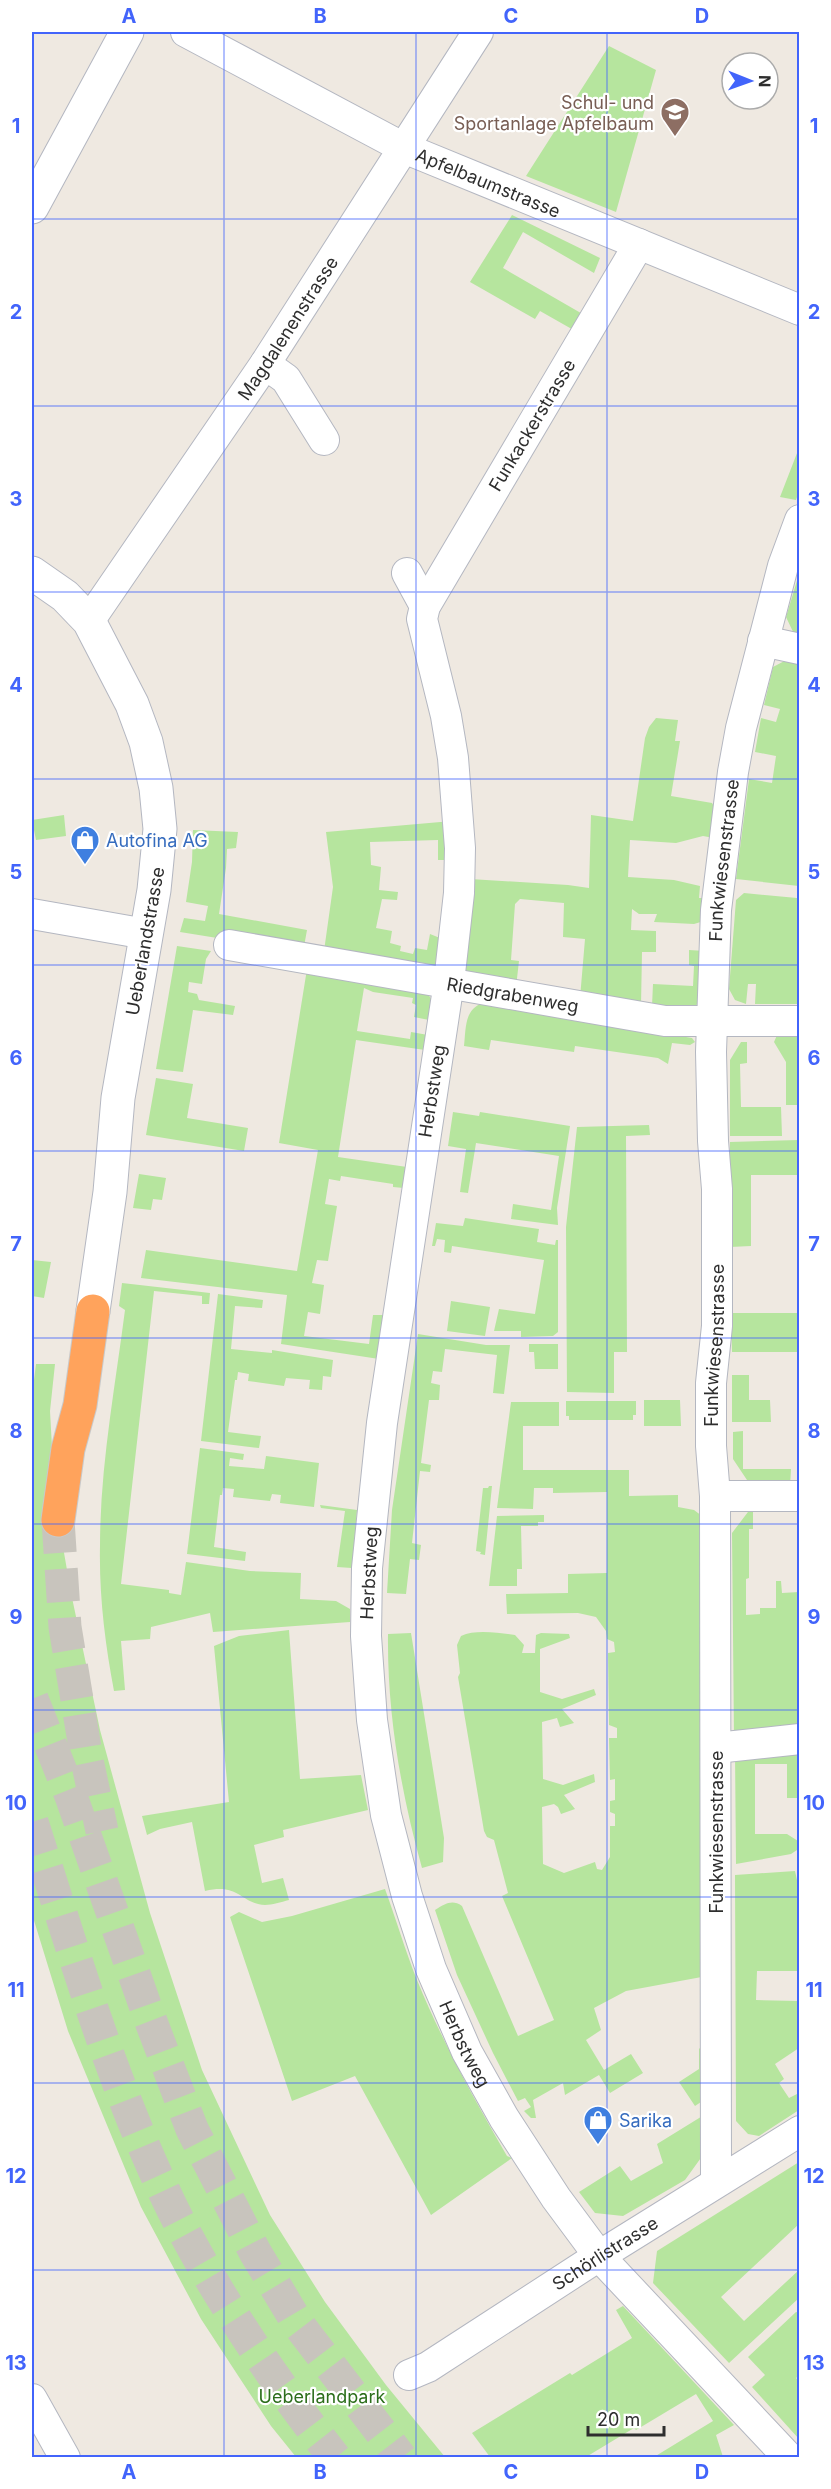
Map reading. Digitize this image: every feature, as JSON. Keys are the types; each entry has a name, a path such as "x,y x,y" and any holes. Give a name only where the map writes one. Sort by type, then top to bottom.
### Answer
{"highway":[{"path":"58,1520 68,1449 80,1405 93,1311"}],"street":[{"path":"32,207 127,32"},
{"name":"Apfelbaumstrasse","path":"186,32 404,148 800,310"},
{"name":"Magdalenenstrasse","path":"89,621 265,364 478,32"},
{"name":"Funkackerstrasse","path":"425,606 639,244"},
{"path":"265,364 286,379 324,440"},
{"name":"Funkwiesenstrasse","path":"716,2182 715,1496 711,1446 711,1383 717,1326 717,1189 713,1141 711,1021 716,910 728,804 741,728 783,566 800,520"},
{"name":"Ueberlandstrasse","path":"32,573 65,597 89,621 132,704 146,742 156,788 160,829 158,860 118,1098 110,1192 93,1311"},
{"path":"407,573 425,606"},
{"name":"Herbstweg","path":"425,606 422,619 423,633 446,716 458,804 459,893 449,982 382,1423 369,1546 366,1636 372,1720 386,1815 407,1896 430,1969 467,2052 504,2118 556,2198 599,2256 789,2457"},
{"path":"763,641 800,650"},
{"path":"32,914 146,934"},
{"name":"Riedgrabenweg","path":"229,945 665,1021 800,1021"},
{"path":"715,1496 800,1496"},
{"path":"716,1748 800,1739"},
{"name":"Schörlistrasse","path":"409,2375 428,2367 599,2256 800,2131"},
{"path":"32,2399 65,2457"}],"green space":[{"path":"609,46 656,70 616,212 526,176"},
{"path":"512,215 600,258 594,273 523,232 503,268 586,316 577,332 540,311 535,319 470,282"},
{"path":"799,448 799,491 796,500 780,497"},
{"path":"799,574 799,639 796,638 786,617"},
{"path":"792,657 800,659 799,886 736,879 749,779 772,783 776,756 755,752 761,718 776,722 780,709 764,705 773,667"},
{"path":"656,718 678,720 675,741 680,741 671,796 712,803 715,808 714,838 703,836 676,843 630,840 628,877 674,880 700,886 699,898 708,898 704,921 694,924 654,922 657,914 639,914 632,909 631,930 656,931 656,952 642,952 641,1005 580,998 585,939 563,937 564,903 520,899 515,904 511,960 519,961 516,987 471,979 462,967 470,879 589,888 591,815 633,821 645,738"},
{"path":"64,815 66,836 36,840 32,820"},
{"path":"452,821 452,860 438,860 438,840 370,842 371,865 381,867 379,890 398,892 397,900 382,899 376,928 392,931 390,943 401,946 400,951 413,954 415,948 427,950 430,934 440,938 437,965 430,971 324,951 333,887 326,832"},
{"path":"193,830 238,832 236,848 227,849 219,914 307,930 303,952 180,932 184,918 205,921 208,906 186,902 192,862"},
{"path":"799,889 799,1004 755,1004 756,984 748,984 746,1004 735,1000 729,989 736,900 744,893 797,898"},
{"path":"177,946 211,951 206,959 202,984 189,982 188,992 197,994 199,1000 235,1006 233,1015 193,1010 183,1072 156,1069"},
{"path":"689,950 705,951 698,1004 686,1010 652,1006 653,984 693,986 694,966 689,965"},
{"path":"307,969 427,992 431,999 429,1020 414,1017 416,1005 412,1003 413,998 373,992 364,988 357,1031 410,1039 411,1032 428,1035 425,1050 356,1040 338,1157 407,1167 404,1188 393,1187 393,1184 341,1176 340,1181 329,1179 325,1204 337,1206 328,1261 317,1260 312,1283 324,1285 320,1314 308,1312 304,1336 369,1344 373,1315 385,1315 379,1359 281,1344 287,1295 141,1278 146,1250 297,1271 318,1150 279,1143"},
{"path":"483,1003 692,1038 695,1042 690,1045 672,1043 668,1064 658,1058 575,1046 574,1052 491,1040 489,1050 464,1046 469,1015 472,1010"},
{"path":"778,1033 799,1033 799,1105 786,1105 786,1062 774,1042"},
{"path":"741,1042 747,1042 747,1063 740,1064 741,1107 781,1107 782,1136 730,1136 730,1060"},
{"path":"156,1078 193,1084 187,1118 248,1128 244,1151 146,1135"},
{"path":"453,1112 479,1116 480,1112 570,1126 557,1208 558,1225 511,1219 513,1204 551,1210 559,1156 476,1143 468,1193 460,1192 466,1149 448,1146"},
{"path":"649,1125 650,1135 626,1136 627,1352 614,1352 614,1393 567,1392 566,1227 577,1127"},
{"path":"799,1140 799,1175 751,1175 751,1246 730,1247 730,1142"},
{"path":"139,1174 166,1178 162,1200 153,1199 151,1210 133,1208"},
{"path":"465,1218 539,1229 537,1242 555,1245 558,1240 558,1332 553,1336 521,1337 521,1331 494,1331 499,1309 535,1314 544,1260 452,1246 451,1253 444,1252 445,1240 437,1239 435,1246 432,1246 436,1223 463,1226"},
{"path":"32,1260 51,1262 44,1298 32,1296"},
{"path":"122,1283 210,1293 209,1304 202,1304 202,1296 154,1291 121,1584 169,1590 169,1593 181,1595 186,1562 250,1571 301,1573 300,1599 336,1601 350,1609 350,1622 213,1632 210,1613 151,1627 150,1639 121,1641 125,1690 114,1691 103,1619 100,1546 105,1457 125,1310 119,1306"},
{"path":"218,1294 263,1300 262,1308 235,1306 231,1349 272,1353 272,1350 333,1360 331,1377 323,1376 322,1390 309,1389 310,1380 286,1378 284,1386 248,1381 249,1374 238,1372 228,1432 261,1436 259,1448 201,1441"},
{"path":"451,1301 490,1307 485,1336 447,1331"},
{"path":"731,1313 799,1313 799,1422 797,1422 797,1352 732,1352"},
{"path":"418,1334 486,1345 510,1345 504,1394 493,1393 497,1355 445,1349 442,1372 433,1371 431,1383 440,1385 439,1400 429,1400 421,1463 431,1465 430,1472 420,1471 412,1543 421,1545 419,1560 410,1559 406,1594 387,1593 392,1510"},
{"path":"529,1344 558,1344 558,1369 535,1369 534,1352 529,1352"},
{"name":"Ueberlandpark","path":"36,1364 55,1364 50,1411 55,1501 71,1593 100,1730 150,1913 202,2070 270,2215 325,2302 386,2385 445,2457 296,2457 271,2426 201,2319 141,2207 68,2031 32,1914 32,1396"},
{"path":"732,1375 749,1375 749,1400 770,1400 771,1422 732,1422"},
{"path":"644,1400 680,1400 681,1426 644,1426"},
{"path":"566,1401 636,1401 636,1415 633,1415 633,1420 569,1420 569,1416 566,1416"},
{"path":"511,1402 559,1402 559,1426 523,1426 523,1470 629,1470 629,1496 678,1495 678,1507 694,1510 706,1519 707,1976 626,1991 594,2008 601,2030 586,2040 604,2070 631,2054 643,2073 610,2093 599,2075 565,2095 563,2083 533,2100 536,2118 531,2118 524,2111 531,2107 525,2098 518,2101 493,2053 457,1975 435,1910 445,1904 452,1903 462,1906 518,2036 554,2020 502,1896 508,1893 494,1840 487,1837 484,1831 458,1677 460,1673 457,1645 461,1636 467,1634 480,1632 515,1635 524,1645 522,1653 535,1653 536,1635 541,1633 569,1634 570,1638 540,1649 540,1692 562,1699 594,1689 596,1695 562,1709 574,1723 560,1727 557,1718 542,1722 543,1779 563,1785 594,1774 595,1782 564,1795 575,1809 561,1814 554,1804 542,1807 543,1864 564,1873 595,1862 597,1869 602,1870 610,1857 610,1826 615,1826 615,1814 610,1812 610,1801 615,1800 615,1779 610,1780 609,1738 617,1738 617,1728 609,1725 608,1653 615,1652 614,1642 607,1639 606,1631 596,1617 578,1613 507,1614 506,1594 568,1593 568,1574 607,1573 607,1492 553,1493 553,1488 534,1488 533,1509 497,1508"},
{"path":"743,1431 743,1469 791,1469 790,1487 751,1486 733,1459 733,1432"},
{"path":"200,1448 244,1454 243,1460 230,1458 229,1466 264,1469 266,1456 319,1463 314,1507 280,1503 281,1495 272,1494 270,1501 233,1497 234,1489 223,1488 222,1495 220,1495 214,1547 246,1552 245,1561 187,1554"},
{"path":"492,1486 485,1555 476,1551 483,1488"},
{"path":"320,1505 357,1510 352,1568 337,1567 345,1511 321,1508"},
{"path":"751,1508 753,1509 753,1529 749,1529 746,1615 760,1614 760,1608 776,1608 776,1581 781,1581 782,1593 799,1592 799,1731 734,1738 732,1533"},
{"path":"544,1515 544,1522 538,1522 538,1526 521,1526 522,1569 517,1569 517,1586 489,1586 497,1516"},
{"path":"289,1630 300,1779 361,1775 368,1810 283,1830 284,1837 254,1845 262,1883 283,1878 289,1900 265,1905 250,1901 233,1891 217,1889 205,1891 192,1822 160,1829 147,1835 142,1816 229,1802 214,1646 239,1636"},
{"path":"411,1633 444,1838 443,1862 422,1868 397,1752 388,1664 388,1634"},
{"path":"799,1744 799,1798 787,1798 787,1764 755,1764 755,1834 787,1834 798,1841 797,1850 791,1854 736,1864 735,1752"},
{"path":"795,1871 799,1889 799,1982 797,1982 797,1971 757,1971 756,2000 799,2001 799,2048 775,2064 784,2079 779,2083 789,2098 797,2094 799,2110 759,2136 748,2134 736,2121 735,1875"},
{"path":"385,1889 413,1969 437,2025 495,2135 507,2156 512,2158 431,2215 355,2076 292,2101 230,1917 239,1912 262,1922 292,1916"},
{"path":"701,2047 707,2098 695,2106 679,2082 699,2069 699,2049"},
{"path":"704,2115 703,2155 685,2180 623,2216 595,2213 579,2192 620,2166 631,2181 663,2163 657,2144"},
{"path":"799,2162 799,2224 721,2297 744,2321 799,2270 799,2298 729,2363 653,2283 657,2251"},
{"path":"623,2306 734,2425 716,2435 723,2457 654,2457 713,2421 696,2394 586,2457 490,2457 472,2433 632,2338 616,2310"},
{"path":"796,2312 800,2313 800,2375 796,2378 799,2381 799,2439 752,2387 765,2375 748,2357"}],"tunnel":[{"path":"58,1520 65,1627 87,1760 102,1831"},
{"path":"32,1699 71,1796 150,2019 192,2129 255,2252 298,2324 401,2458"},
{"path":"32,1822 95,2019 131,2115 173,2210 208,2275 248,2338 290,2399 335,2458"}],"place":[{"name":"Schul- und Sportanlage Apfelbaum","path":"675,138"},
{"name":"Autofina AG","path":"85,866"},
{"name":"Sarika","path":"598,2146"}]}
